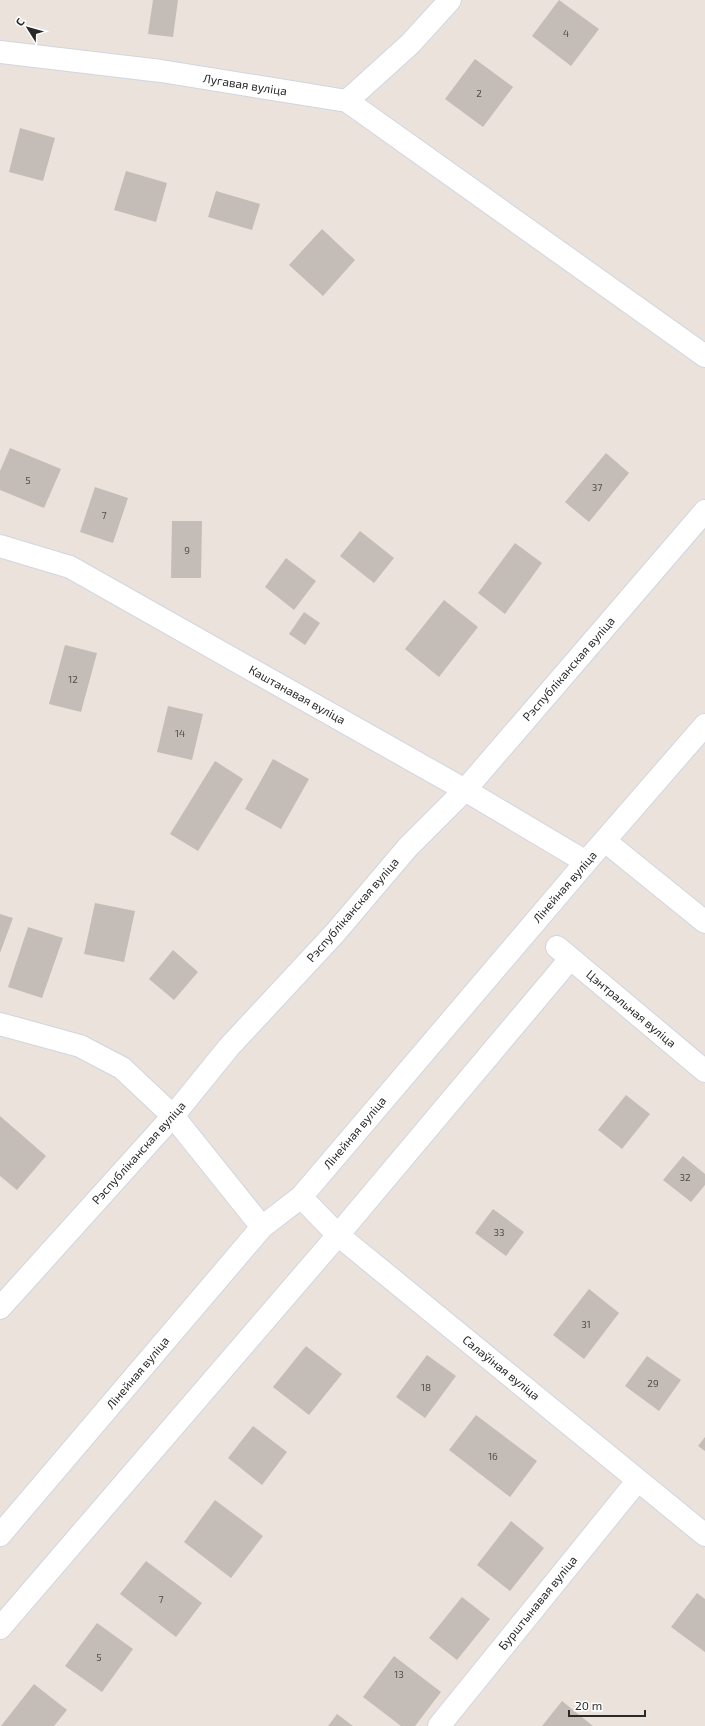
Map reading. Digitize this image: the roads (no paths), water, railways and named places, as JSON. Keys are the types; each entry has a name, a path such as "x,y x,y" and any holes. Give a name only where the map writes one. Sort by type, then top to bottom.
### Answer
{"street":[{"path":"450,0 410,44 346,101 705,356"},
{"name":"Лугавая вуліца","path":"0,52 161,72 346,101"},
{"name":"Рэспубліканская вуліца","path":"0,1308 172,1116 230,1047 335,933 408,847 465,790 705,511"},
{"name":"Каштанавая вуліца","path":"0,546 70,567 465,790 586,862"},
{"name":"Лінейная вуліца","path":"0,1536 262,1227 301,1197 586,862 705,725"},
{"path":"605,841 705,922"},
{"name":"Цэнтральная вуліца","path":"338,1235 564,953 705,1071"},
{"path":"0,1024 80,1046 122,1068 172,1116 262,1227"},
{"name":"Салаўіная вуліца","path":"301,1197 338,1235 705,1535"},
{"path":"0,1628 338,1235"},
{"name":"Бурштынавая вуліца","path":"439,1726 638,1480"}]}
